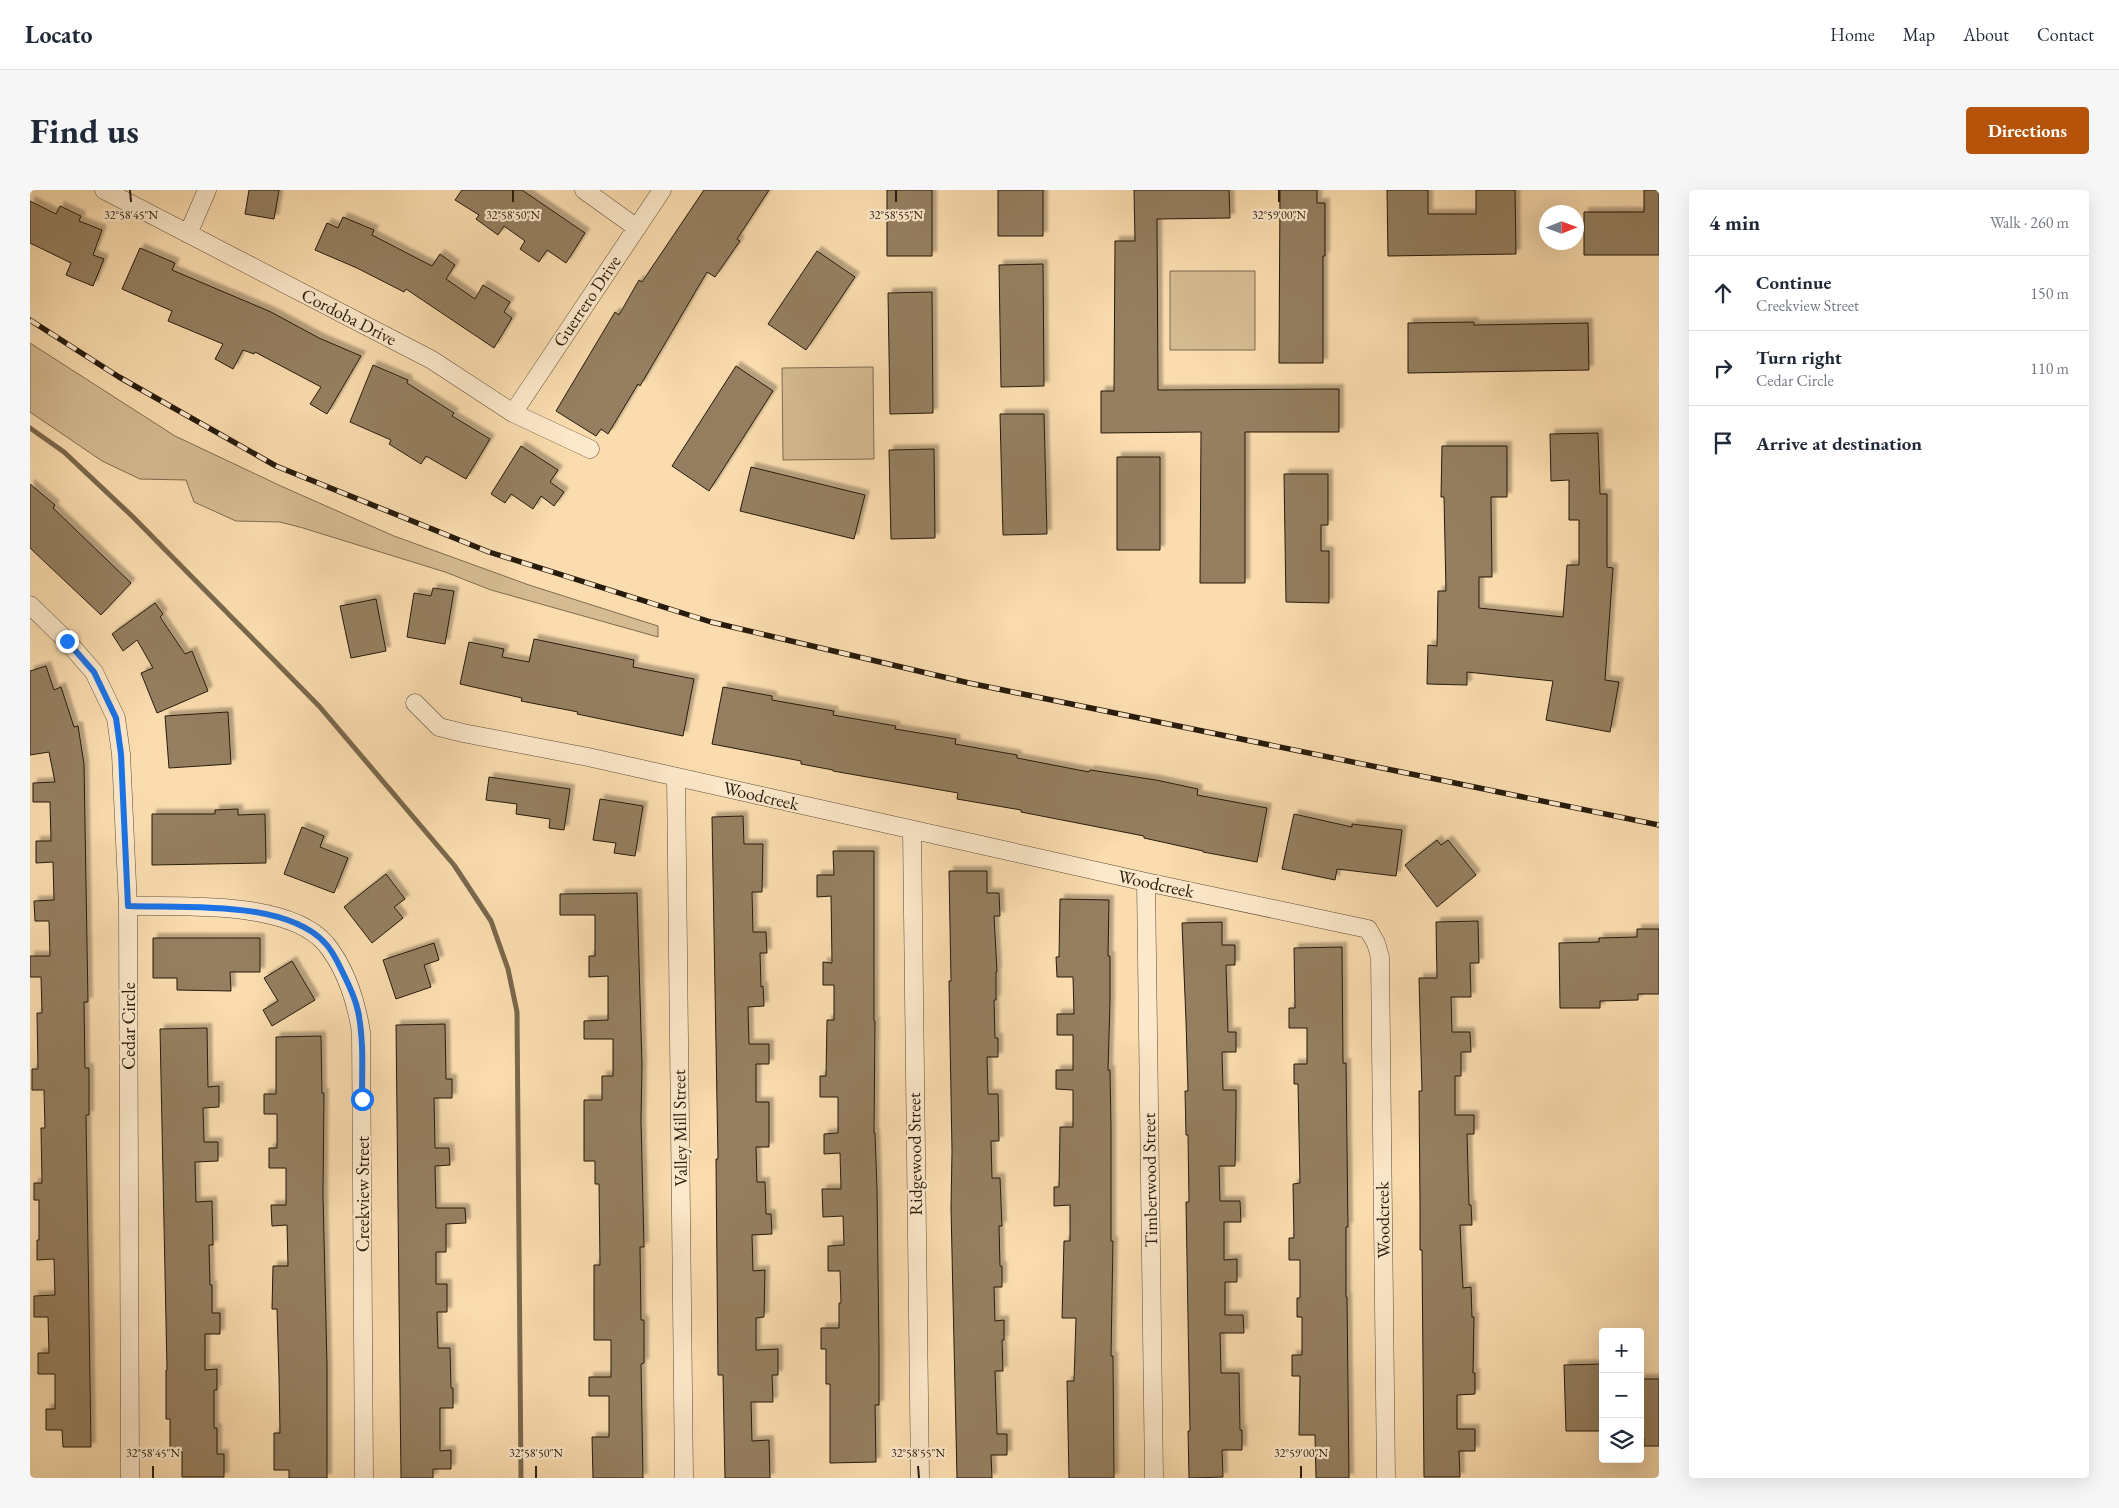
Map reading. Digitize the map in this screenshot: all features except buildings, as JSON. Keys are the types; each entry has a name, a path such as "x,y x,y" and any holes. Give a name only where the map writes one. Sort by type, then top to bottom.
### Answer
{"street":[{"name":"Cordoba Drive","path":"104,190 432,360 513,413 590,448"},
{"path":"188,234 207,190"},
{"path":"584,190 637,228"},
{"name":"Guerrero Drive","path":"513,413 662,190"},
{"name":"Cedar Circle","path":"30,605 67,641 94,672 116,718 121,754 128,906 130,1478"},
{"name":"Woodcreek","path":"415,703 439,727 1368,929 1376,943 1380,957 1386,1478"},
{"name":"Valley Mill Street","path":"676,777 684,1478"},
{"name":"Ridgewood Street","path":"912,831 920,1478"},
{"name":"Timberwood Street","path":"1146,882 1154,1478"},
{"name":"Creekview Street","path":"128,906 247,910 277,916 308,929 325,944 353,992 361,1032 364,1478"}],"shaded area":[{"path":"1170,271 1255,271 1255,350 1170,350"},
{"path":"30,343 175,436 283,487 394,536 529,585 658,626 658,637 491,590 445,572 303,528 280,522 236,521 194,502 186,480 140,479 102,461 30,412"},
{"path":"873,367 874,459 783,460 782,368"}],"waterway":[{"path":"30,428 64,452 132,516 319,706 454,865 491,921 508,969 517,1012 521,1478"}],"railway":[{"path":"30,320 119,377 276,466 489,552 711,622 969,683 1659,825"}],"route":[{"path":"67,641 94,672 116,718 123,778 123,818 128,906 255,911 270,916 277,916 308,929 325,944 353,992 361,1032 362,1099"}]}
